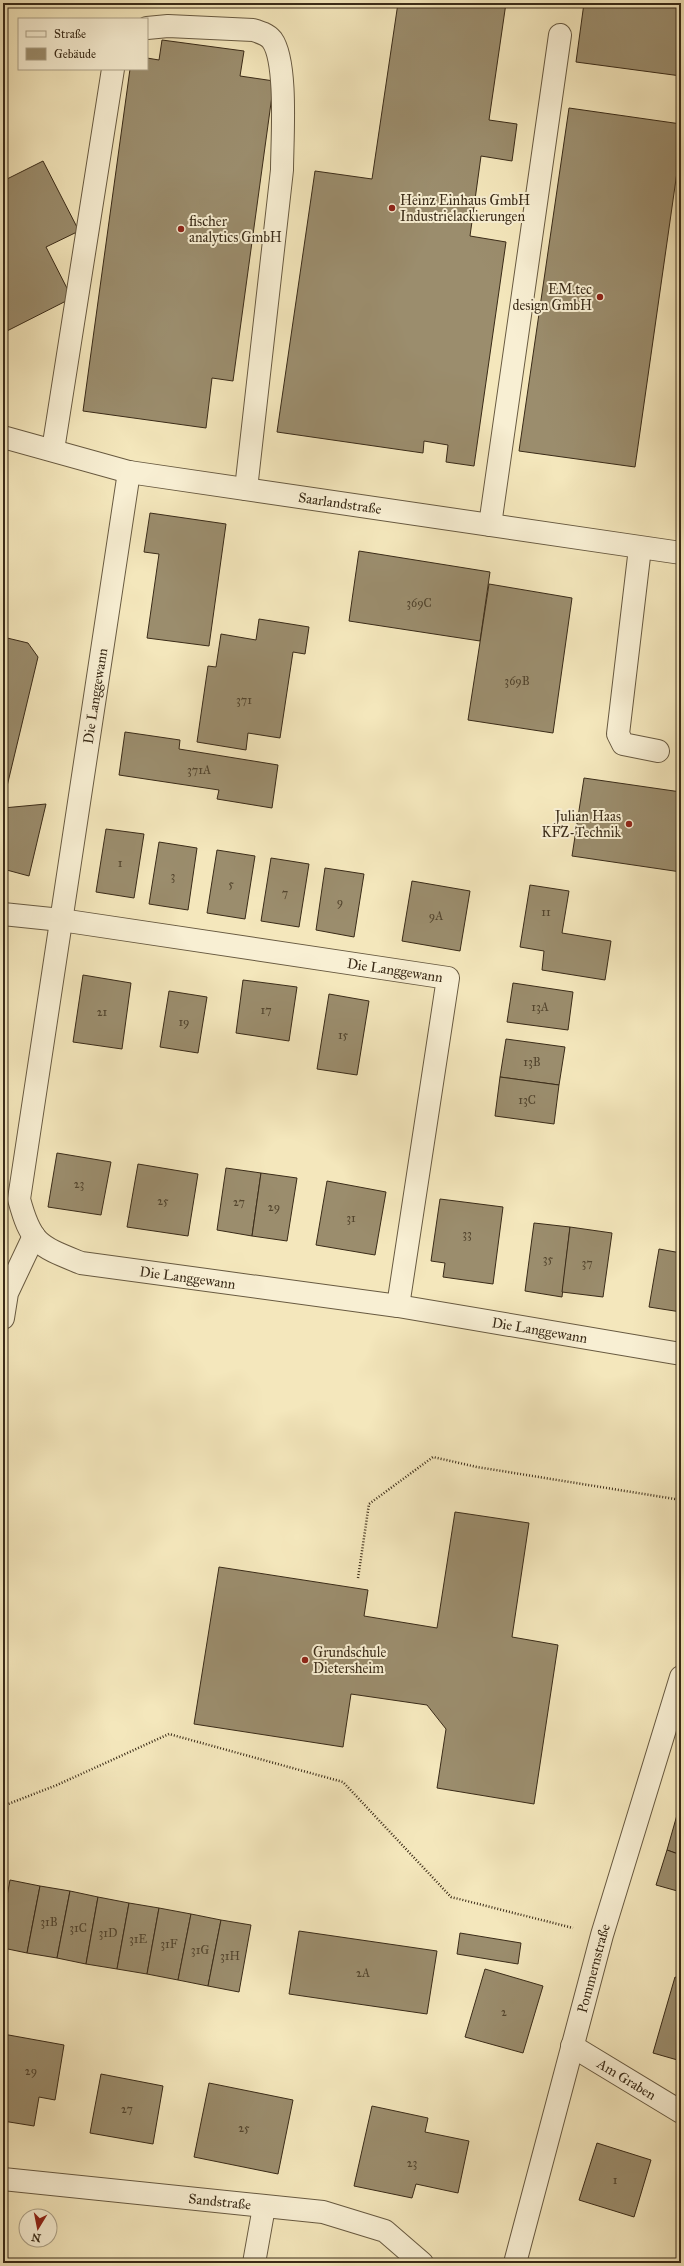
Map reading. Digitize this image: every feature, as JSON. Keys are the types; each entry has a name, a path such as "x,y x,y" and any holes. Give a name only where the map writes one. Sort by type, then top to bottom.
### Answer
{"street":[{"path":"148,28 168,26 253,30 263,33 272,40 277,52 280,70 283,118 282,170 246,489"},
{"path":"490,525 560,35"},
{"path":"53,450 113,70"},
{"name":"Saarlandstraße","path":"3,437 129,472 681,553"},
{"name":"Die Langgewann","path":"129,472 61,920 12,1191 19,1199 26,1226 43,1247 80,1263 398,1306 681,1354"},
{"path":"640,548 618,734 623,744 658,751"},
{"name":"Die Langgewann","path":"3,914 61,920 448,978 398,1306"},
{"path":"3,1318 7,1293 34,1236"},
{"name":"Pommernstraße","path":"515,2263 602,1936 677,1704 681,1677"},
{"name":"Am Graben","path":"572,2046 681,2112"},
{"name":"Sandstraße","path":"3,2179 324,2212 385,2231 422,2263"},
{"path":"254,2263 264,2207"}],"path":[{"path":"358,1578 369,1504 434,1457 477,1466 681,1500"},
{"path":"3,1806 57,1785 170,1734 343,1782 451,1897 602,1936"}],"building":[{"name":"Heinz Einhaus GmbH Industrielackierungen","path":"398,3 506,3 489,120 517,124 512,161 481,156 470,236 506,242 474,466 446,462 448,445 424,441 423,453 277,432 315,171 372,179"},
{"path":"584,3 681,3 681,76 576,62"},
{"name":"fischer analytics GmbH","path":"162,40 244,51 240,76 274,81 233,381 212,378 206,428 83,411 130,70 148,70 148,58 159,60"},
{"name":"EM.tec design GmbH","path":"569,108 681,124 681,144 635,467 519,451"},
{"path":"43,161 79,231 46,247 72,298 3,333 3,181"},
{"path":"150,513 226,524 209,646 147,638 159,554 144,552"},
{"path":"359,551 490,572 480,641 349,621"},
{"path":"489,584 572,598 553,733 468,720"},
{"path":"259,619 309,627 305,654 293,652 280,738 248,733 246,750 197,742 208,666 216,667 221,634 256,640"},
{"path":"3,637 28,643 38,657 3,803"},
{"path":"125,732 180,740 179,749 278,765 272,808 217,799 219,790 119,775"},
{"name":"Julian Haas KFZ-Technik","path":"584,778 681,792 681,872 572,856"},
{"path":"46,804 29,876 3,869 3,808"},
{"path":"106,829 144,834 134,898 96,892"},
{"path":"159,842 197,848 188,910 149,904"},
{"path":"217,850 255,856 245,919 207,913"},
{"path":"271,858 309,864 299,927 261,921"},
{"path":"325,868 364,874 354,937 316,930"},
{"path":"412,881 470,891 460,951 402,941"},
{"path":"530,885 569,891 562,933 611,941 605,980 542,970 544,951 520,947"},
{"path":"83,975 131,983 122,1049 73,1042"},
{"path":"243,980 297,987 289,1041 236,1033"},
{"path":"513,983 573,992 568,1030 507,1022"},
{"path":"169,991 207,997 198,1053 160,1047"},
{"path":"329,994 369,1001 357,1075 317,1069"},
{"path":"506,1039 565,1047 559,1085 500,1077"},
{"path":"500,1077 559,1085 554,1124 495,1116"},
{"path":"57,1153 111,1162 101,1215 48,1207"},
{"path":"138,1164 198,1174 188,1236 127,1227"},
{"path":"226,1168 261,1173 252,1236 217,1230"},
{"path":"261,1173 297,1178 287,1241 252,1236"},
{"path":"327,1181 386,1192 375,1255 316,1245"},
{"path":"440,1199 503,1207 493,1284 443,1277 445,1263 431,1261"},
{"path":"534,1223 570,1227 562,1297 525,1291"},
{"path":"570,1227 612,1233 603,1297 562,1292"},
{"path":"659,1249 681,1253 681,1312 649,1307"},
{"path":"455,1512 529,1523 512,1637 558,1645 534,1804 437,1788 446,1729 427,1705 351,1694 343,1747 194,1724 219,1567 368,1590 364,1616 437,1628"},
{"path":"677,1815 681,1816 681,1855 667,1850"},
{"path":"667,1850 681,1855 681,1892 656,1885"},
{"path":"10,1880 40,1886 27,1953 3,1948 3,1918"},
{"path":"40,1886 70,1891 57,1958 27,1953"},
{"path":"70,1891 98,1897 86,1964 57,1958"},
{"path":"98,1897 129,1903 117,1969 86,1964"},
{"path":"129,1903 159,1908 147,1974 117,1969"},
{"path":"159,1908 191,1914 178,1980 147,1974"},
{"path":"191,1914 221,1920 208,1986 178,1980"},
{"path":"221,1920 251,1925 239,1992 208,1986"},
{"path":"299,1931 437,1951 427,2014 289,1994"},
{"path":"460,1933 521,1943 518,1964 457,1954"},
{"path":"485,1969 543,1986 523,2053 465,2037"},
{"path":"675,1977 681,1979 681,2061 653,2053"},
{"path":"3,2034 64,2045 55,2100 39,2097 34,2126 3,2121"},
{"path":"101,2074 163,2086 153,2144 90,2133"},
{"path":"209,2083 293,2100 278,2174 194,2157"},
{"path":"372,2106 428,2118 425,2132 469,2141 458,2193 416,2184 412,2198 354,2186"},
{"path":"597,2143 651,2160 634,2217 579,2200"}],"place":[{"name":"Heinz Einhaus GmbH Industrielackierungen","path":"392,208"},
{"name":"fischer analytics GmbH","path":"181,229"},
{"name":"EM.tec design GmbH","path":"600,297"},
{"name":"Julian Haas KFZ-Technik","path":"629,824"},
{"name":"Grundschule Dietersheim","path":"305,1660"}]}
